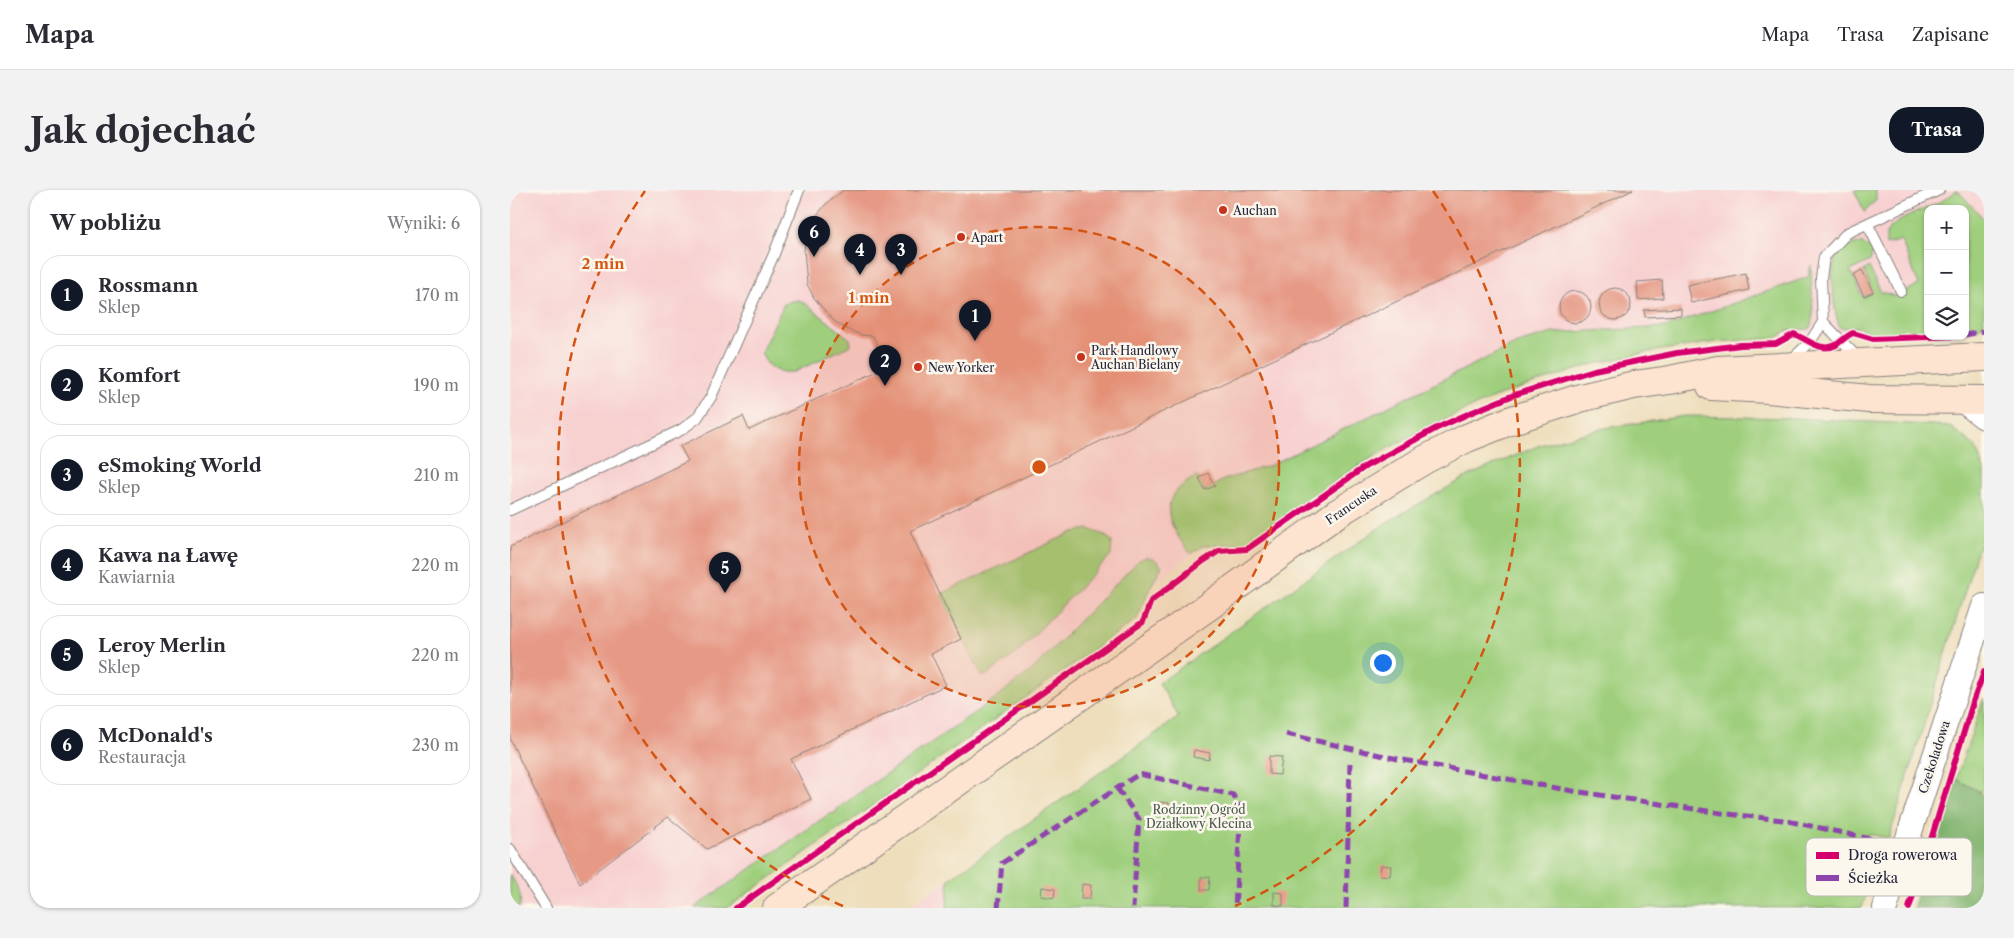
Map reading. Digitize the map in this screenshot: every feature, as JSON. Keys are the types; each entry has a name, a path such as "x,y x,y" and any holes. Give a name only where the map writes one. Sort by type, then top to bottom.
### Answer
{"main road":[{"name":"Francuska","path":"777,908 1336,514 1424,460 1467,438 1512,420 1580,398 1718,370 1784,365 1984,357"},
{"path":"1670,380 1713,386 1759,388 1869,398 1973,401"}],"street":[{"path":"1973,401 1984,417"},
{"name":"Czekoladowa","path":"1908,838 1984,606"},
{"name":"Czekoladowa","path":"1885,908 1889,896"}],"lane":[{"path":"510,510 681,430 697,418 711,397 800,190"},
{"path":"1784,365 1810,342 1823,322 1821,278 1824,257 1847,233 1868,225 1938,190"},
{"path":"1868,225 1901,291"},
{"path":"1823,322 1862,362"},
{"path":"510,849 546,908"}],"shaded area":[{"path":"510,190 1984,190 1984,325 1969,233 1969,205 1924,205 1924,331 1715,341 1640,352 1594,364 1515,389 1439,422 1359,462 1248,543 1203,546 711,908 510,908"},
{"path":"949,879 947,908 907,908"}],"green space":[{"path":"1854,190 1876,190 1876,200 1865,212"},
{"path":"1957,190 1984,219 1984,325 1974,330 1969,330 1969,205 1933,205"},
{"path":"1924,209 1924,332 1872,334 1858,327 1840,328 1834,306 1833,269 1837,257 1851,245 1863,244 1873,252 1870,261 1850,271 1863,297 1873,292 1864,271 1869,267 1881,292 1894,296 1919,285 1901,240 1886,245 1886,233 1892,226"},
{"path":"1811,265 1813,315 1810,329 1790,330 1776,338 1716,342 1648,352 1594,364 1505,393 1435,423 1383,451 1339,478 1247,543 1203,546 1191,554 1175,532 1169,512 1170,502 1175,493 1184,484 1197,476 1205,491 1223,480 1271,465 1517,343 1553,333 1666,327 1808,277"},
{"path":"799,300 850,339 851,345 794,372 781,372 770,367 761,352 784,304"},
{"name":"Rodzinny Ogród Działkowy Klecina","path":"1685,416 1795,418 1949,426 1975,446 1984,470 1984,529 1889,838 1868,834 1867,838 1806,838 1806,896 1866,896 1862,908 947,908 949,879 1179,717 1159,683 1387,522 1468,476 1540,445 1605,428"},
{"path":"1089,529 1104,535 1112,541 1111,555 1016,654 985,676 982,676 941,594 1073,532"},
{"path":"1146,557 1153,558 1162,566 1137,619 727,908 694,908 829,814 835,813 838,808 1032,670 1139,560"},
{"path":"1984,698 1984,787 1980,792 1956,779"},
{"path":"1956,779 1980,792 1984,797 1984,908 1913,908 1917,896 1972,896 1972,838 1936,838"},
{"path":"510,874 520,894 519,908 510,908"}],"building":[{"path":"844,190 1633,190 910,531 961,639 931,654 946,685 791,759 811,799 707,849 668,817 580,884 510,739 510,547 688,461 680,446 743,416 749,430 889,366 873,336 862,335 848,330 834,321 814,298 807,284 804,250 807,234 816,216 827,203"},
{"path":"1862,270 1873,292 1864,296 1853,275"},
{"path":"1746,273 1749,290 1691,303 1687,285"},
{"path":"1662,280 1663,298 1638,300 1637,282"},
{"path":"1615,288 1621,289 1626,293 1630,298 1630,310 1626,315 1621,319 1615,320 1609,319 1604,315 1600,310 1599,304 1600,298 1604,293 1609,289"},
{"path":"1575,291 1581,292 1586,296 1590,301 1590,313 1586,318 1581,322 1575,323 1569,322 1564,318 1560,313 1559,307 1560,301 1564,296 1569,292"},
{"path":"1681,308 1681,315 1645,317 1644,310"},
{"path":"1208,473 1215,486 1205,490 1199,478"},
{"path":"1194,750 1210,753 1209,760 1193,757"},
{"path":"1269,756 1282,757 1280,775 1269,774"},
{"path":"1159,802 1169,803 1168,815 1158,814"},
{"path":"1381,865 1391,866 1390,876 1380,875"},
{"path":"1201,877 1210,877 1209,890 1201,890"},
{"path":"1082,884 1091,885 1090,899 1081,899"},
{"path":"1042,887 1055,889 1054,898 1041,896"},
{"path":"1274,892 1283,893 1283,906 1274,905"}],"marked path":[{"path":"1969,334 1984,331"},
{"path":"1286,734 1398,759 1573,791 1728,814 1783,820 1867,838"},
{"path":"1346,908 1350,762"},
{"path":"998,908 1002,863 1139,774 1233,795 1241,809 1235,908"},
{"path":"1117,788 1139,819 1133,908"}],"cycle path":[{"path":"736,908 1143,622 1151,601 1202,562 1219,551 1247,549 1366,466 1437,428 1514,395 1594,370 1677,353 1741,345 1776,344 1794,334 1825,347 1836,345 1853,333 1873,339 1924,337"},
{"path":"1931,838 1984,672"},
{"path":"1909,908 1913,896"}],"place":[{"name":"Auchan","path":"1223,210"},
{"name":"Apart","path":"961,237"},
{"name":"McDonald's","path":"814,257"},
{"name":"Kawa na Ławę","path":"860,275"},
{"name":"eSmoking World","path":"901,275"},
{"name":"Rossmann","path":"975,341"},
{"name":"Park Handlowy Auchan Bielany","path":"1081,357"},
{"name":"New Yorker","path":"918,367"},
{"name":"Komfort","path":"885,386"},
{"name":"Leroy Merlin","path":"725,593"}]}
